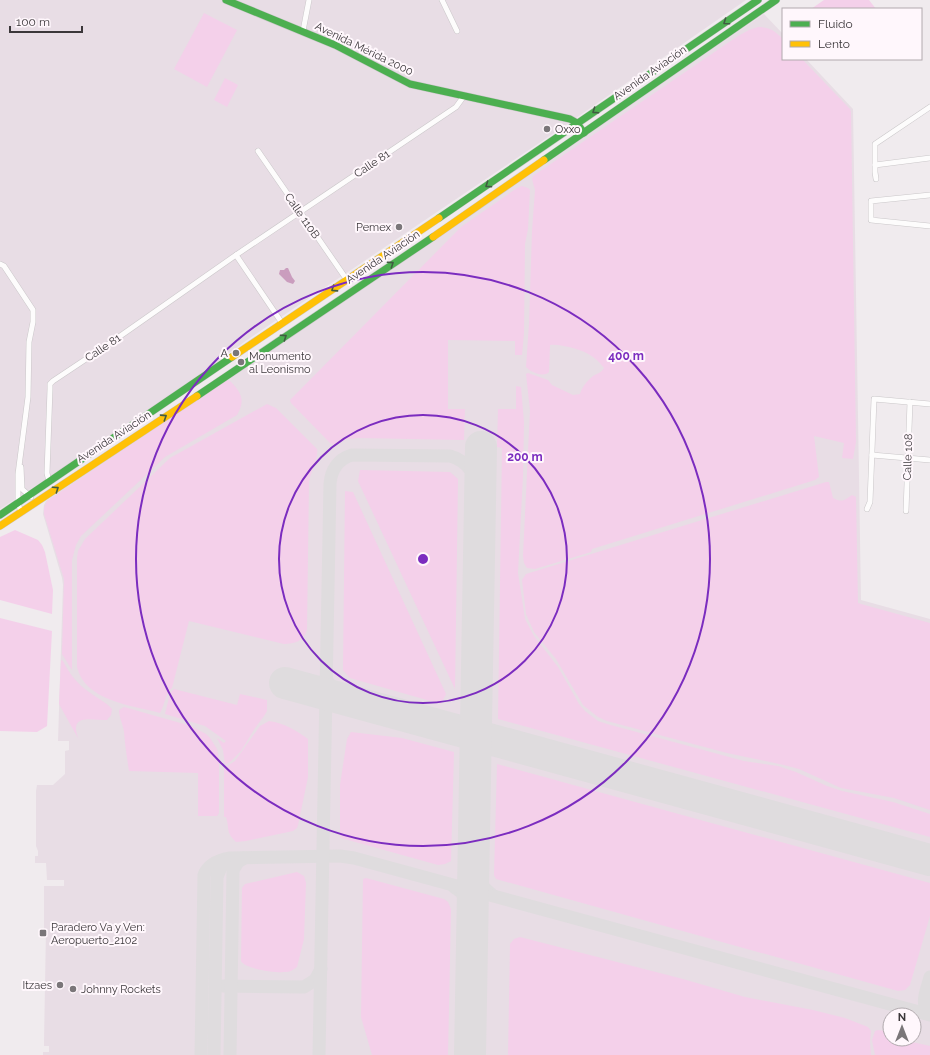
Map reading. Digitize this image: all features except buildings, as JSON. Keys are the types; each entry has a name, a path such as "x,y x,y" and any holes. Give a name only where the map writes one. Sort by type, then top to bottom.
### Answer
{"main road":[{"name":"Avenida Mérida 2000","path":"226,0 335,45 410,84 570,119 577,123"},
{"name":"Avenida Aviación","path":"0,516 758,0"},
{"name":"Avenida Aviación","path":"0,526 248,361 584,133 776,0"},
{"path":"577,123 584,133"}],"street":[{"path":"303,31 309,0"},
{"path":"442,0 457,31"},
{"name":"Calle 81","path":"49,482 47,473 50,384 53,381 236,255 456,107 464,96"},
{"path":"876,179 875,144 930,107"},
{"name":"Calle 110B","path":"258,151 347,280"},
{"path":"875,165 930,158"},
{"path":"930,195 871,201 871,220 930,226"},
{"path":"236,255 282,323"},
{"path":"0,264 4,266 33,310 33,322 28,342 28,397 18,474 18,503 21,512"},
{"path":"867,509 870,502 874,399 930,404"},
{"name":"Calle 108","path":"906,511 910,402"},
{"path":"872,455 930,460"},
{"path":"20,460 22,489 36,502"}],"shaded area":[{"path":"0,0 746,0 566,125 247,340 155,407 0,509"},
{"path":"824,0 869,0 875,8 812,8"},
{"path":"204,13 237,30 207,87 174,69"},
{"path":"764,14 782,33 782,60 807,60 853,109 861,600 930,619 930,1055 43,1055 43,1052 49,1052 49,1046 44,1046 46,929 44,929 44,886 64,886 64,880 47,880 46,863 35,863 35,856 38,856 36,846 36,791 37,785 53,785 65,774 65,751 69,750 69,741 58,741 63,585 43,514 46,501"},
{"path":"762,27 775,32 780,36 782,38 782,60 803,60 850,109 851,112 856,442 853,459 842,458 844,443 814,436 819,477 815,480 592,549 591,552 535,569 527,568 524,563 523,556 530,410 526,374 528,373 548,380 552,385 573,395 580,394 583,387 589,380 601,372 604,368 593,357 580,350 555,345 550,345 549,372 546,374 540,374 531,371 526,367 535,190 532,179 533,176 749,30"},
{"path":"225,78 238,85 227,107 214,100"},
{"path":"522,186 530,190 528,229 525,244 524,333 522,355 515,355 515,341 448,340 448,409 465,409 464,440 358,438 347,439 334,445 330,443 291,403 290,400 461,227"},
{"path":"288,268 295,281 293,284 287,282 279,274 280,270 284,270"},
{"path":"227,380 234,385 241,396 242,401 237,415 165,457 81,536 76,545 72,560 72,670 62,654 64,579 44,514 44,508 47,501"},
{"path":"516,386 521,387 524,422 518,573 525,619 534,636 558,667 579,704 585,711 598,721 607,724 744,761 778,766 842,791 893,802 930,814 930,837 498,719 502,448 497,447 498,409 516,409"},
{"path":"267,404 276,408 317,449 316,460 309,481 306,634 298,641 284,644 189,621 172,688 168,693 160,713 123,704 99,694 89,687 82,678 77,667 78,551 85,539 170,458"},
{"path":"360,470 450,472 458,479 455,689 358,481"},
{"path":"829,482 833,498 836,500 841,501 852,495 856,497 858,603 930,623 930,810 894,798 841,788 799,769 727,753 607,721 598,717 583,705 556,659 534,632 526,614 522,580 526,574"},
{"path":"345,491 353,492 446,694 441,704 350,678 343,670"},
{"path":"15,530 38,540 42,545 45,552 53,590 52,614 0,600 0,537"},
{"path":"0,618 52,631 47,726 37,732 0,731"},
{"path":"61,660 77,682 112,709 111,715 107,720 88,719 79,722 76,725 76,731 79,740 59,704"},
{"path":"174,689 237,705 240,694 267,700 267,711 241,751 225,765 223,750 217,738 224,743 226,741 205,726 165,714 170,693"},
{"path":"124,707 191,726 206,734 210,738 217,749 219,758 219,813 217,816 198,816 198,773 129,771 124,732 119,713 119,710"},
{"path":"269,721 290,727 308,739 308,777 298,825 293,831 236,842 230,835 226,817 224,817 224,768 235,761 260,726"},
{"path":"351,732 402,738 454,752 451,861 438,865 341,838 340,785 347,739"},
{"path":"497,764 930,883 930,916 910,985 905,990 898,991 496,879 494,875"},
{"path":"297,872 304,876 306,883 304,939 297,967 288,972 275,972 261,970 244,964 241,961 242,888 245,884"},
{"path":"366,878 444,899 448,902 451,909 448,1055 372,1055 361,1017 363,879"},
{"path":"520,937 683,979 745,997 813,1010 845,1018 868,1027 871,1031 871,1055 508,1055 510,944 514,939"},
{"path":"882,1030 882,1047 922,1047 922,1044 930,1046 930,1055 875,1055 872,1040 875,1031"}],"taxiway":[{"path":"319,1055 330,484 332,474 339,462 352,455 450,456 462,461 466,465 476,480 480,493"},
{"path":"326,678 333,691 348,700"},
{"path":"909,854 930,855"},
{"path":"201,1055 204,875 208,868 214,864 230,858 340,856 354,858 930,1015"},
{"path":"230,1055 233,870 238,862 244,858"},
{"path":"214,1055 217,877 221,867 229,860"},
{"path":"473,868 479,883 491,894"},
{"path":"454,887 466,898 472,914"},
{"path":"223,986 304,987 315,980 321,969"},
{"path":"930,977 924,1001 930,1014"}],"runway":[{"path":"470,1055 481,447"},
{"path":"285,683 930,860"}],"traffic: fast":[{"path":"226,0 335,45 410,84 570,119 577,123 584,133"},
{"path":"439,218 758,0"},
{"path":"544,160 776,0"},
{"path":"197,396 433,237"},
{"path":"0,515 232,357"}],"traffic: slow":[{"path":"433,237 544,160"},
{"path":"232,357 439,218"},
{"path":"0,526 197,396"}],"place":[{"name":"Oxxo","path":"547,129"},
{"name":"Pemex","path":"399,227"},
{"name":"A","path":"236,353"},
{"name":"Monumento al Leonismo","path":"241,362"},
{"name":"Paradero Va y Ven: Aeropuerto_2102","path":"43,933"},
{"name":"Itzaes","path":"60,985"},
{"name":"Johnny Rockets","path":"73,989"}]}
